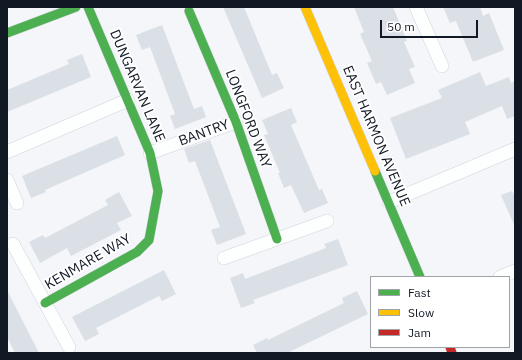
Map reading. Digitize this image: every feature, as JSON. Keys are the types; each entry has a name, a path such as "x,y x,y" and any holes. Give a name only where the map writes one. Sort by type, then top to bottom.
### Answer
{"street":[{"path":"7,33 76,7"},
{"name":"DUNGARVAN LANE","path":"88,7 150,153"},
{"name":"EAST HARMON AVENUE","path":"305,7 420,276"},
{"path":"416,7 442,66"},
{"name":"LONGFORD WAY","path":"189,11 236,122 277,238"},
{"path":"7,152 128,100"},
{"name":"BANTRY","path":"150,153 236,122"},
{"path":"389,202 515,149"},
{"name":"KENMARE WAY","path":"45,303 137,252 149,240 158,191 150,153"},
{"path":"7,180 17,203"},
{"path":"224,258 327,221"},
{"path":"13,244 69,347"},
{"path":"502,276 515,270"}],"building":[{"path":"223,7 244,7 272,75 277,73 284,88 262,98"},
{"path":"354,7 393,7 407,41 404,42 415,67 409,69 415,83 387,95 381,82 376,84 367,63 372,61 360,34 364,32"},
{"path":"443,7 480,7 483,16 489,13 504,50 473,62 456,21 450,23"},
{"path":"162,25 194,109 202,106 206,117 175,129 170,116 175,114 150,47 142,50 136,35"},
{"path":"82,54 91,77 7,112 7,90 69,64 67,60"},
{"path":"480,72 486,86 509,77 511,83 515,81 515,116 507,119 502,106 465,122 470,134 406,159 390,118 442,98 438,90"},
{"path":"291,108 297,122 291,125 319,190 322,189 328,203 304,213 291,185 284,188 278,173 280,173 264,135 268,134 262,120"},
{"path":"117,136 125,155 45,190 46,192 31,198 22,176"},
{"path":"210,140 246,234 217,245 211,230 220,227 195,161 189,163 184,149"},
{"path":"512,191 515,197 515,227 501,195"},
{"path":"119,192 132,216 117,223 121,230 71,256 67,248 40,263 29,242 43,235 45,238 108,205 105,200"},
{"path":"338,239 348,265 253,300 255,303 241,308 230,278 243,273 245,279 326,248 324,244"},
{"path":"164,270 176,294 162,301 159,296 96,328 99,334 85,341 72,317"},
{"path":"7,290 39,353 15,353 7,337"},
{"path":"357,291 368,314 287,353 257,353 253,345 267,338 268,340 344,303 342,298"}],"traffic: fast":[{"path":"7,33 76,7"},
{"path":"45,303 137,252 149,240 158,191 150,153 88,7"},
{"path":"189,11 236,122 277,239"},
{"path":"375,171 420,276"}],"traffic: slow":[{"path":"305,7 375,171"}],"traffic: jam":[{"path":"450,348 452,353"}]}
